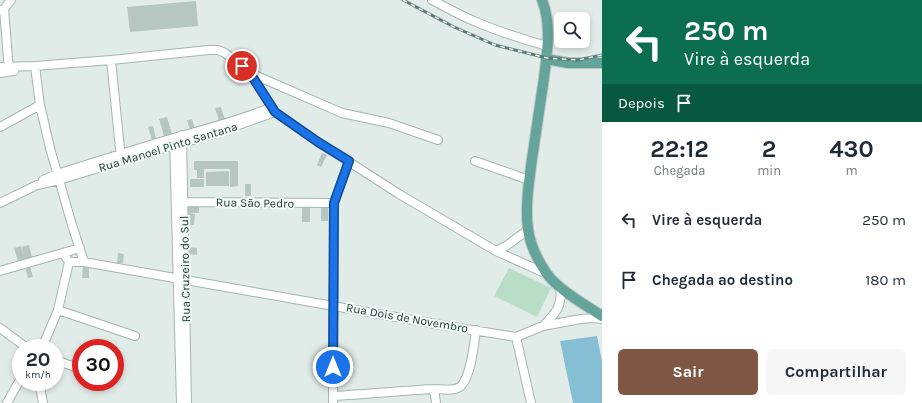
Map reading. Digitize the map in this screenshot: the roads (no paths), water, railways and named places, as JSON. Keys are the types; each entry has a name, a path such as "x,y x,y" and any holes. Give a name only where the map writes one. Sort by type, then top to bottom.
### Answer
{"main road":[{"path":"542,0 547,18 548,32 546,59 530,180 527,217 528,230 531,243 547,274 560,288 602,316"},
{"path":"546,59 568,63 602,63"}],"street":[{"path":"6,68 2,10 11,0"},
{"path":"432,0 472,21 522,39 547,46"},
{"path":"0,73 6,68 22,69 31,66 218,50 225,52 250,73 342,113 389,123 438,140"},
{"path":"111,60 121,158"},
{"path":"31,66 58,177 84,262"},
{"path":"250,73 273,110 318,142 399,194 496,251 547,274"},
{"path":"0,126 40,105"},
{"name":"Rua Manoel Pinto Santana","path":"0,203 37,185 44,179 58,177 174,141 208,136 273,110"},
{"name":"Rua Cruzeiro do Sul","path":"182,139 180,202 181,279 187,403"},
{"name":"Rua Cruzeiro do Sul","path":"174,141 180,202"},
{"path":"349,161 334,203 333,400 434,389 453,390 460,387 465,380 471,362 476,330"},
{"path":"476,162 530,180"},
{"name":"Rua São Pedro","path":"180,202 334,203"},
{"path":"496,251 506,246 528,230"},
{"path":"0,271 80,248"},
{"path":"46,339 58,310 69,262 63,253"},
{"name":"Rua Dois de Novembro","path":"69,262 84,262 516,338"},
{"path":"543,326 560,305 560,288"},
{"path":"58,310 136,336"},
{"path":"531,403 516,338 543,326 581,319 602,319"},
{"path":"0,328 15,339"},
{"name":"Rua Cruzeiro do Sul","path":"181,403 183,341"},
{"path":"434,389 436,403"},
{"path":"7,403 14,391"},
{"path":"41,391 43,403"}],"water":[{"path":"597,336 602,361 602,403 573,403 560,341"}],"railway":[{"path":"403,0 454,27 495,45 547,58 578,60 602,55"}]}
